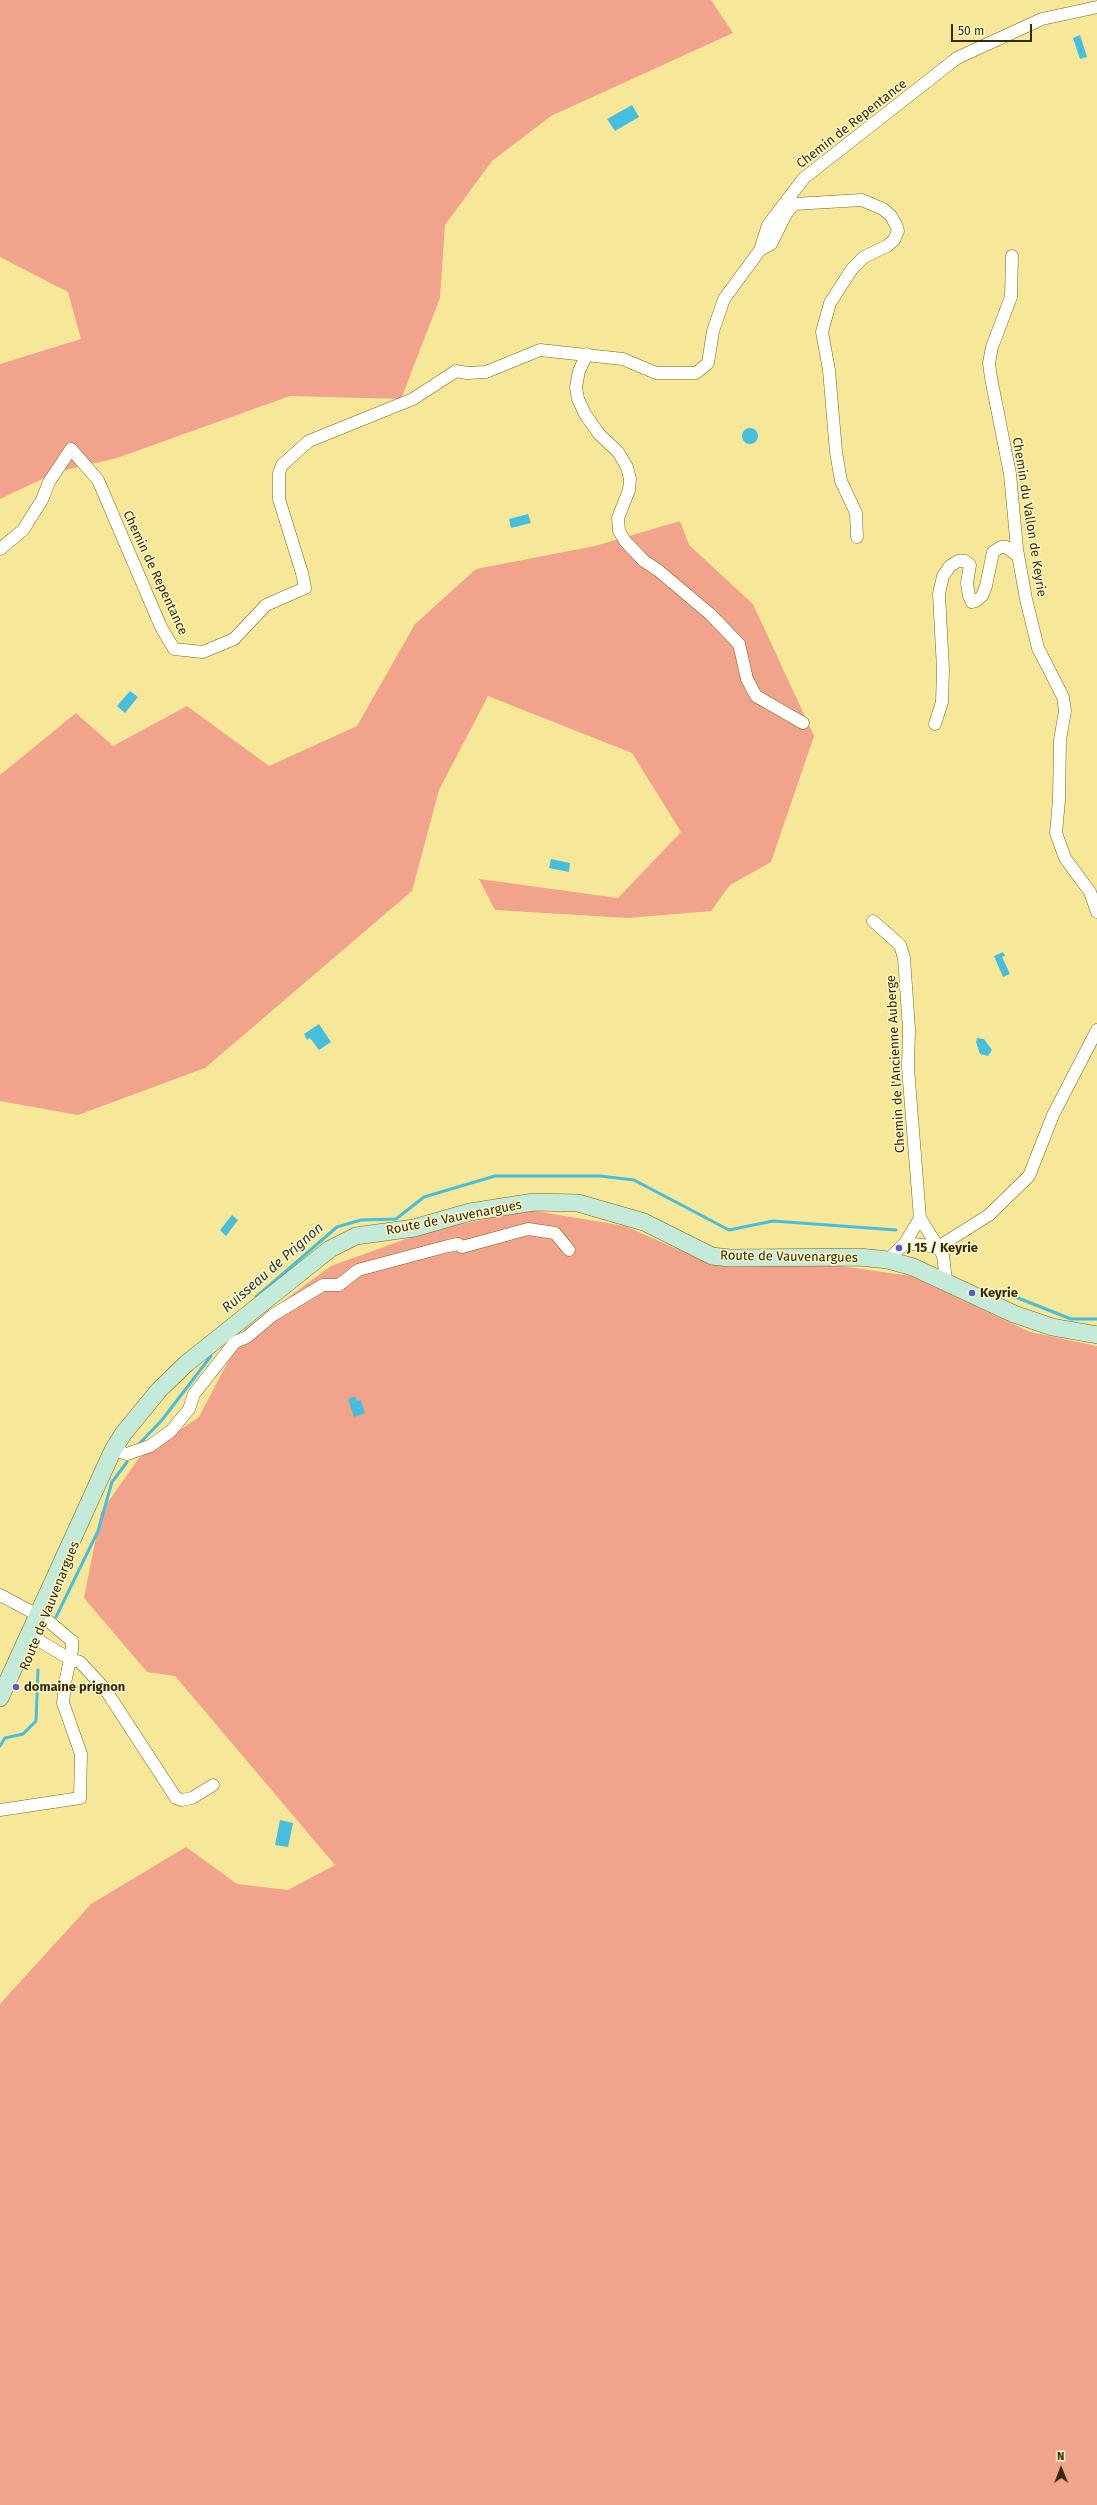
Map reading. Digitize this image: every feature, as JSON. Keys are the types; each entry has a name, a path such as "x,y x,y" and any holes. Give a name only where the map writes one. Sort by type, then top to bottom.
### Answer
{"main road":[{"name":"Route de Vauvenargues","path":"0,1698 47,1620 73,1555 91,1497 113,1450 159,1390 187,1363 230,1337 343,1241 356,1236 414,1228 470,1212 534,1202 578,1204 644,1222 712,1256 729,1258 859,1257 888,1260 914,1267 1014,1314 1052,1328 1097,1335"},
{"name":"Route de Vauvenargues","path":"0,1710 43,1643 47,1620"}],"street":[{"name":"Chemin de Repentance","path":"0,549 23,530 42,500 49,482 71,449 98,480 161,627 174,649 203,652 234,639 266,605 305,588 302,573 279,500 279,473 282,465 309,441 413,400 456,371 467,374 486,372 540,350 623,359 656,373 696,373 708,363 713,331 724,298 760,250 768,225 804,178 957,58 1042,19 1097,7"},
{"path":"760,250 771,244 786,214 794,204 862,200 883,209 891,216 896,225 898,231 894,240 887,246 864,257 852,268 830,303 822,332 829,370 836,452 842,481 856,513 857,537"},
{"name":"Chemin du Vallon de Keyrie","path":"1012,256 1011,298 992,347 989,363 1010,474 1018,556 1038,648 1063,697 1065,711 1060,740 1060,800 1056,833 1065,858 1090,892 1097,912"},
{"path":"587,354 579,371 576,387 578,399 585,414 599,434 618,452 627,467 630,479 629,490 618,518 619,531 625,541 644,561 710,614 738,644 747,679 756,696 803,723"},
{"path":"935,724 942,702 943,669 939,594 943,576 950,566 958,561 965,561 970,565 967,583 969,596 972,602 976,601 982,596 986,586 993,552 1001,547 1006,547 1018,556"},
{"name":"Chemin de l'Ancienne Auberge","path":"873,921 900,945 904,958 909,1029 908,1068 920,1218 938,1247"},
{"path":"905,1243 938,1247 989,1215 1029,1176 1054,1115 1097,1030"},
{"path":"888,1260 905,1243 920,1218"},
{"path":"113,1450 127,1454 150,1446 171,1431 189,1409 194,1394 230,1337 247,1337 274,1315 323,1285 339,1285 358,1270 365,1268 448,1246 458,1244 462,1247 528,1229 555,1233 569,1250"},
{"path":"938,1247 943,1255 946,1281"},
{"path":"0,1595 47,1620 72,1641 70,1659 64,1683 63,1703 81,1754 80,1798 0,1810"},
{"path":"43,1643 70,1659 80,1662 105,1689 176,1798 182,1800 192,1798 213,1785"}],"shaded area":[{"path":"0,0 711,0 733,33 551,116 492,161 445,225 440,298 401,399 290,396 117,458 57,472 0,499 0,364 81,339 68,292 0,257"},
{"path":"680,521 689,545 753,604 814,736 771,862 730,885 711,911 628,918 495,910 479,879 618,898 681,832 632,753 488,696 439,790 412,891 205,1068 78,1115 0,1101 0,775 76,713 113,746 187,706 269,766 357,726 415,624 476,569 595,546"},
{"path":"529,1210 625,1226 713,1265 812,1262 911,1276 1030,1332 1097,1346 1097,2505 0,2505 0,2004 91,1904 186,1847 237,1884 288,1890 335,1865 175,1676 147,1672 84,1598 101,1512 139,1458 199,1417 245,1329 331,1266 428,1231"}],"water":[{"path":"1080,35 1087,57 1080,59 1073,38"},
{"path":"632,105 639,117 615,131 607,119"},
{"path":"750,428 756,430 758,436 756,442 750,444 744,442 742,436 744,430"},
{"path":"528,514 531,523 511,528 509,519"},
{"path":"130,691 138,697 125,713 117,706"},
{"path":"551,859 570,863 569,872 549,868"},
{"path":"1003,952 1005,956 1002,957 1010,974 1003,977 994,956"},
{"path":"319,1024 331,1042 319,1050 310,1038 307,1040 304,1034"},
{"path":"977,1038 984,1039 992,1050 988,1056 980,1054 976,1042"},
{"path":"232,1215 238,1220 226,1236 220,1230"},
{"path":"355,1396 357,1401 361,1400 365,1413 354,1417 348,1399"},
{"path":"280,1820 293,1823 288,1847 275,1845"}],"waterway":[{"name":"Ruisseau de Prignon","path":"256,1297 337,1227 361,1220 396,1219 424,1197 495,1176 600,1176 634,1180 729,1230 773,1221 896,1230"},
{"name":"Ruisseau de Prignon","path":"994,1297 1013,1296 1071,1319 1097,1319"},
{"name":"Ruisseau de Prignon","path":"139,1444 162,1420 211,1356"},
{"name":"Ruisseau de Prignon","path":"56,1617 98,1531 112,1482 127,1462"},
{"name":"Ruisseau de Prignon","path":"0,1746 5,1738 23,1734 36,1721 38,1670"}],"place":[{"name":"J 15 / Keyrie","path":"899,1248"},
{"name":"Keyrie","path":"972,1293"},
{"name":"domaine prignon","path":"16,1687"}]}
